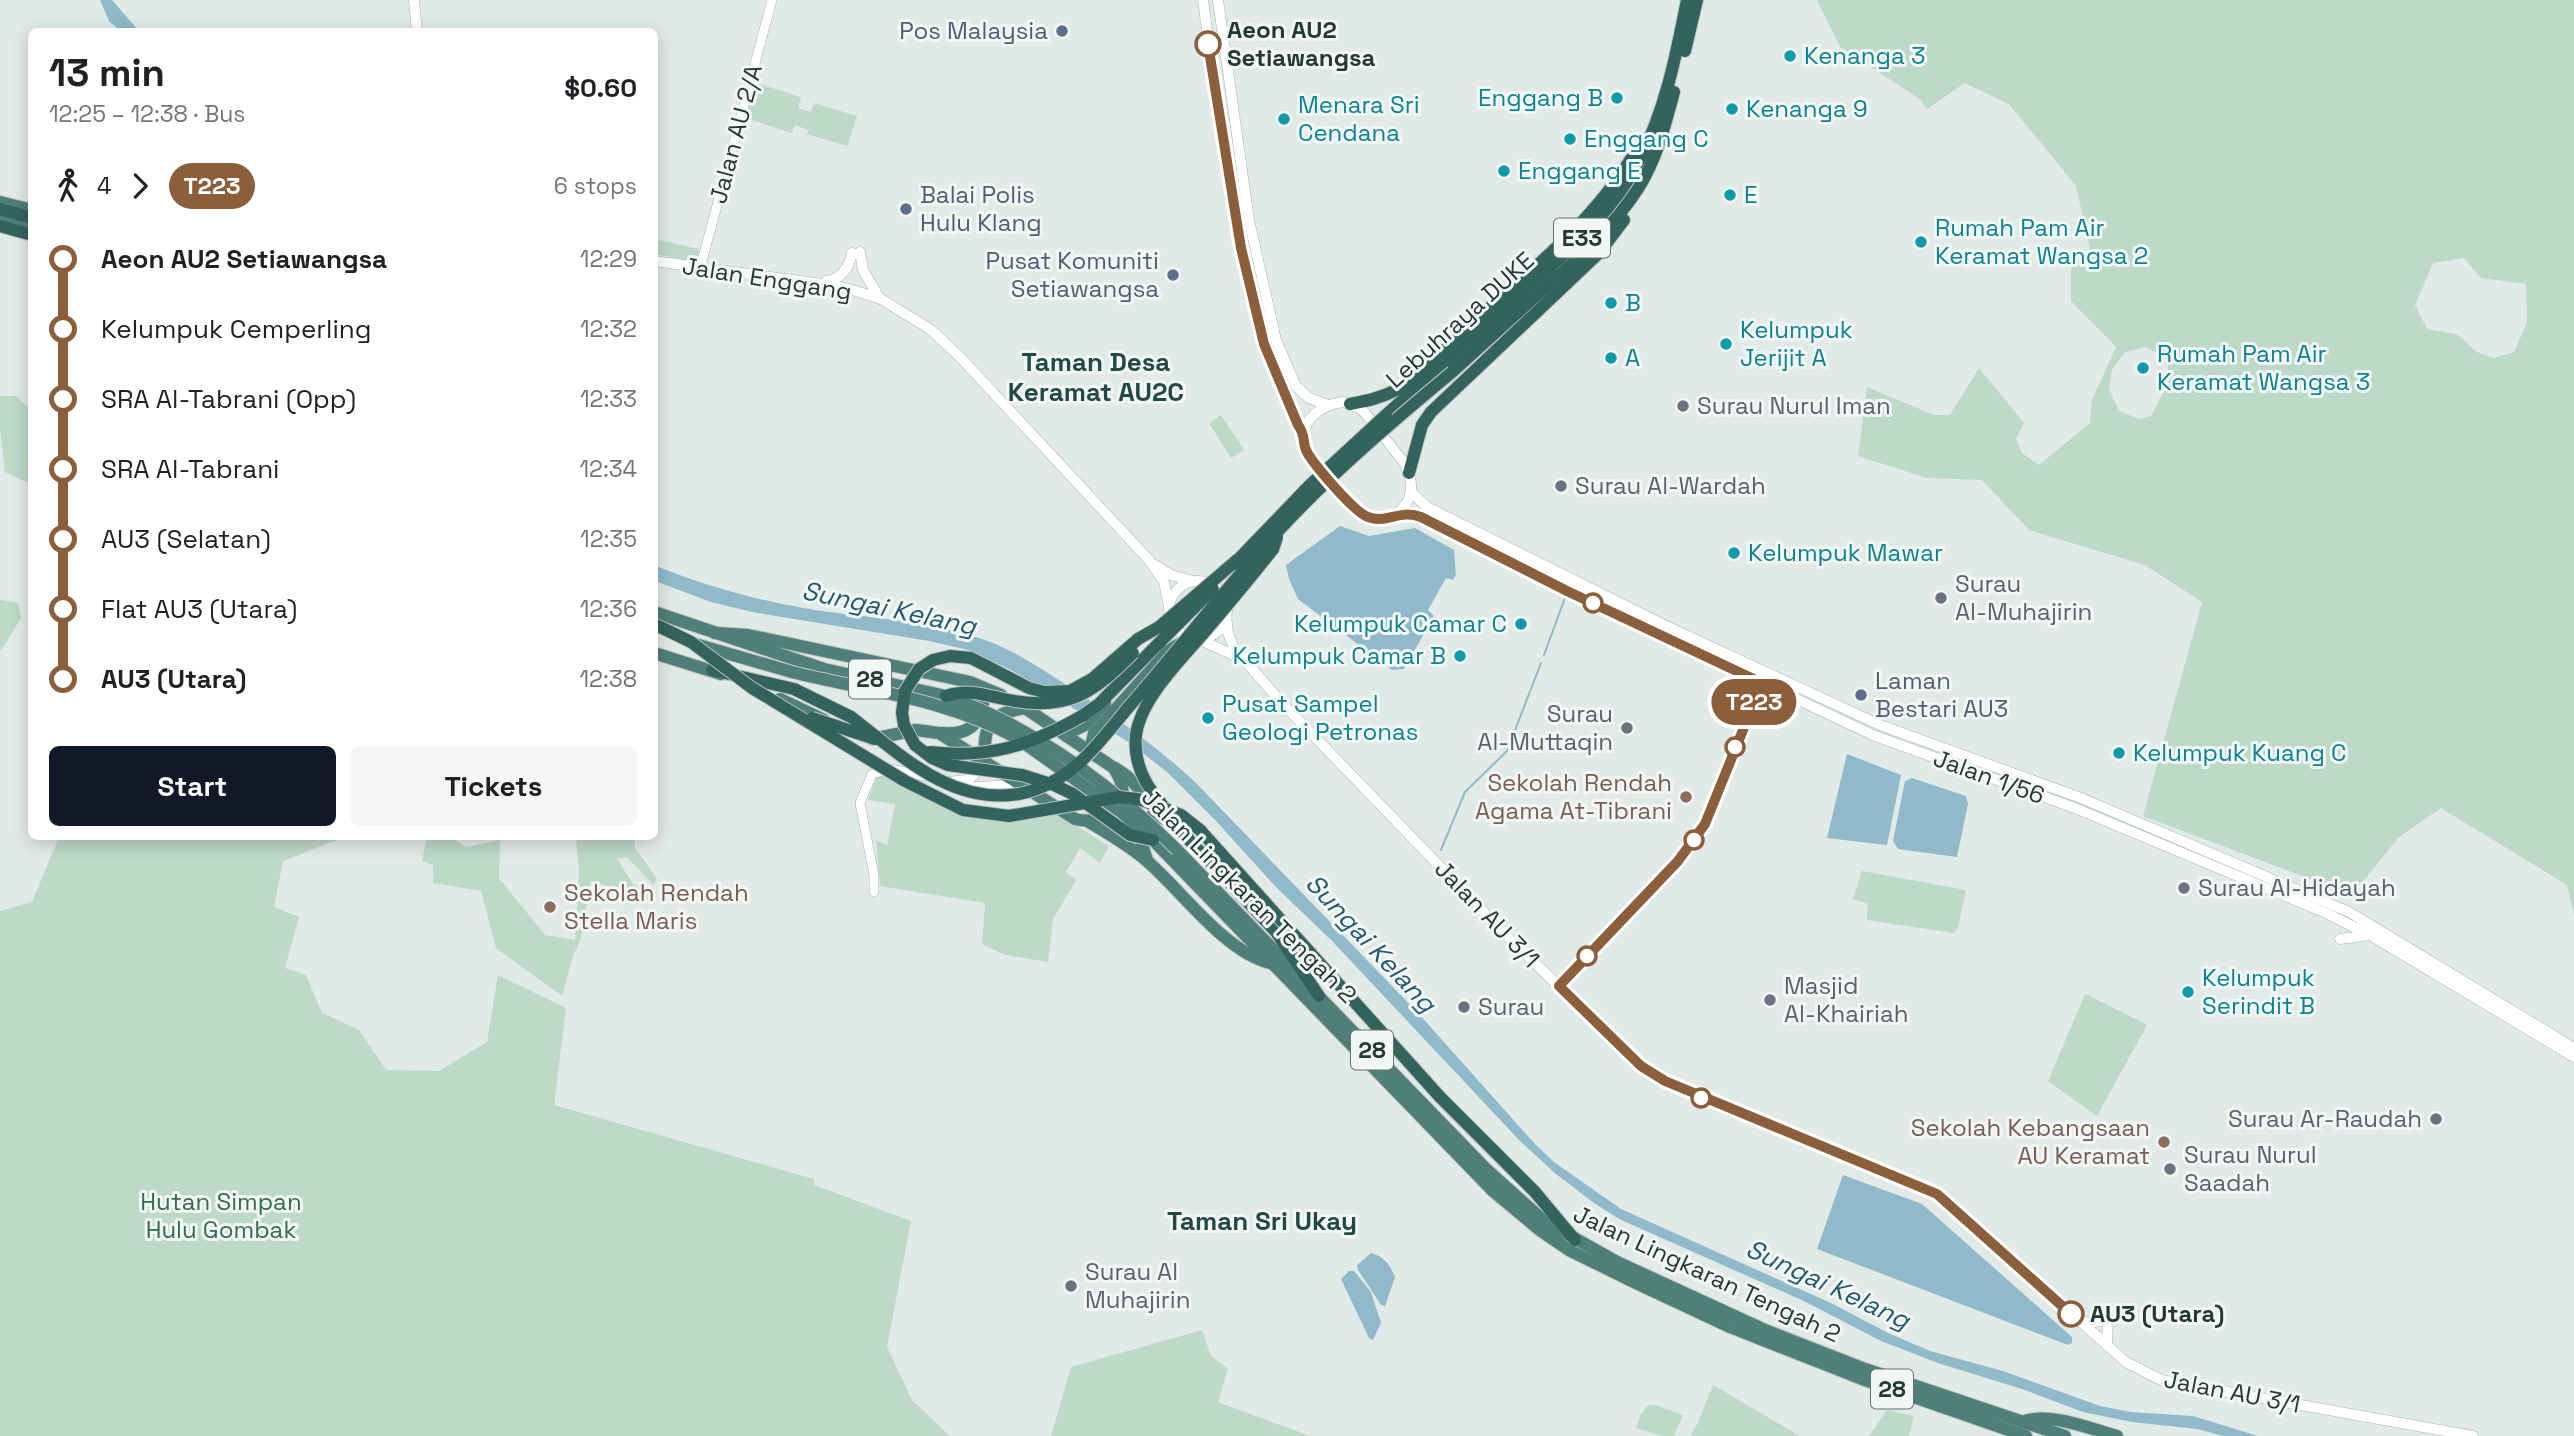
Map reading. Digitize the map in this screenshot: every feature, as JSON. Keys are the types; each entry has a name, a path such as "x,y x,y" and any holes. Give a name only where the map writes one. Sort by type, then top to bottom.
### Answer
{"highway":[{"name":"Lebuhraya DUKE","path":"1237,560 1309,485 1581,239 1602,215 1638,163 1656,122 1672,71 1687,0"},
{"name":"Lebuhraya DUKE","path":"1280,530 1370,442 1590,247 1638,188 1658,149 1697,0"},
{"path":"1350,404 1382,397 1398,389 1571,233 1613,186 1631,159 1672,71"},
{"path":"1409,473 1422,425 1431,412 1599,253 1630,212 1638,188"},
{"path":"0,202 28,209"},
{"path":"0,209 28,217"},
{"path":"0,218 28,225"},
{"path":"0,226 28,234"},
{"path":"658,654 794,689 851,717 933,778 953,788 980,795 1020,794 1059,778 1077,765 1280,530"},
{"path":"1190,841 1148,789 1140,772 1136,735 1140,718 1162,682 1273,549 1280,530"},
{"path":"946,696 964,690 1041,705 1056,704 1090,691 1237,560"},
{"path":"792,712 918,751 973,754 1006,750 1030,742 1099,704 1212,590 1237,560"},
{"path":"1120,696 1166,638 1169,610"},
{"name":"Jalan Lingkaran Tengah 2","path":"658,613 715,633 793,666 824,669 946,696 1002,718 1053,750 1126,802 1177,850 1502,1185 1544,1221 1575,1240 1765,1330 1865,1369 2065,1436"},
{"path":"658,626 691,642 752,688 905,781 963,810 1009,816 1119,797 1147,802 1181,815 1200,830 1431,1086 1535,1192 1575,1240"},
{"path":"1153,840 1130,835 1073,794 1054,785 1022,775 948,765 932,758 910,737 902,713 905,691 913,676 933,660 950,656 971,657 1029,688 1044,692 1070,691 1092,680 1139,639 1159,627"},
{"name":"Jalan Lingkaran Tengah 2","path":"658,631 710,649 793,666 941,705 989,723 1017,738 1121,812 1153,840 1493,1191 1541,1231 1560,1244 1636,1283 1730,1327 1862,1379 2026,1436"},
{"path":"715,633 748,635 970,682 1026,708 1127,776 1276,932 1319,996"},
{"path":"1065,735 1090,729 1168,649 1196,639"},
{"path":"712,670 867,740 916,730 964,732 976,723 983,703 980,694 970,682"},
{"path":"985,761 986,731 993,720 1000,714 1026,708"},
{"path":"1090,729 1092,753"},
{"path":"939,733 1075,819 1089,822 1147,860 1235,947 1256,959 1271,963"},
{"path":"1089,822 1111,815 1119,805 1122,783 1114,768"},
{"path":"1147,860 1139,835 1142,821 1152,816 1167,819"},
{"path":"2022,1422 2032,1418 2048,1418 2117,1436"}],"main road":[{"path":"414,0 417,28"},
{"path":"1203,0 1214,91 1241,248 1264,344 1298,425 1304,433 1308,454 1355,510 1375,519 1387,518 1397,513 1411,492 1409,473 1365,413 1350,404 1328,405 1314,413 1304,433"},
{"path":"1217,0 1254,246 1276,340 1296,386 1303,394 1328,405"},
{"path":"812,283 835,280 841,276 856,253 873,291 881,299"},
{"name":"Jalan Enggang","path":"658,262 848,288 881,299 930,329 950,346 1114,519 1164,582 1169,610"},
{"name":"Jalan 1/56","path":"1411,492 1427,507 1791,686 1880,725 2081,798 2349,912 2574,1048"},
{"name":"Jalan 1/56","path":"1397,513 1421,517 1567,591 1875,736 2075,808 2326,914 2370,935 2574,1057"},
{"name":"Jalan Enggang","path":"1149,561 1171,575 1193,581"},
{"path":"1193,581 1203,581 1219,589 1224,597 1226,615 1213,635 1196,639 1176,629 1169,610 1177,589 1193,581"},
{"name":"Jalan AU 3/1","path":"1226,615 1228,633 1234,648 1290,711 1503,931 1641,1066 1677,1088 1937,1194 2126,1362 2161,1380 2473,1436"},
{"name":"Jalan AU 3/1","path":"1196,639 1218,646 1245,661"},
{"path":"1727,666 1739,676 1744,685 1750,712 1758,701 1766,697 1788,694"},
{"path":"2326,914 2335,926 2338,939 2370,935"},
{"path":"2079,1321 2089,1323 2108,1319 2107,1345"}],"street":[{"name":"Jalan AU 2/A","path":"700,269 772,0"},
{"path":"943,782 970,779 985,761"},
{"path":"874,892 874,875 860,803 872,774 890,769 905,770 943,782 979,787 1021,784"}],"green space":[{"path":"1817,0 2574,0 2574,915 2567,885 2441,808 2399,837 2352,895 2143,816 2202,602 2145,565 2029,530 1982,480 1927,478 1858,456 1867,387 1934,415 1950,415 1979,368 2024,423 2016,439 2022,453 2039,465 2090,423 2092,400 2116,347 2071,301 2071,268 2090,249 2076,186 2010,105 1965,83 1927,109 1920,99 1841,48","holes":["2464,258 2481,278 2526,284 2527,323 2514,352 2494,358 2477,352 2457,334 2427,329 2415,305 2433,263","2146,347 2168,360 2168,383 2151,416 2139,419 2119,411 2109,389 2112,370 2125,352"]},
{"path":"756,83 801,97 798,108 811,112 814,103 857,116 847,146 807,134 808,130 795,125 792,133 745,118"},
{"path":"658,240 699,249 697,262 658,255"},
{"path":"0,396 16,396 28,407 28,483 5,472 0,430"},
{"path":"1221,415 1244,450 1231,458 1209,423"},
{"path":"0,600 18,603 21,618 0,652"},
{"path":"889,775 971,815 1055,813 1109,846 1100,863 1080,848 1066,872 1076,880 1053,919 1048,962 1006,955 982,944 985,903 880,886 876,840 887,845 895,804 868,800 877,776"},
{"name":"Hutan Simpan Hulu Gombak","path":"58,840 337,840 283,861 274,907 299,917 285,968 306,975 322,1013 359,1030 386,1070 439,1071 487,1042 498,975 566,1008 554,1105 814,1179 814,1185 911,1221 887,1347 912,1400 950,1436 0,1436 0,911 32,902"},
{"path":"426,840 456,840 466,847 500,840 499,878 545,935 575,940 579,872 576,840 634,840 635,848 657,879 653,885 627,857 617,858 632,883 653,897 652,901 591,881 581,938 562,996 496,948 481,891 433,883 433,865 422,861"},
{"path":"1862,871 1966,890 1958,928 1953,933 1867,920 1868,904 1853,899"},
{"path":"2085,994 2147,1025 2097,1116 2048,1081"},
{"path":"1202,1330 1211,1356 1228,1369 1218,1402 1310,1436 1051,1436 1071,1367"},
{"path":"1713,1385 1800,1436 1690,1436"},
{"path":"1648,1405 1683,1415 1674,1436 1662,1436 1636,1428"},
{"path":"1887,1410 1914,1416 1909,1436 1869,1436"}],"water":[{"path":"100,0 112,0 136,28 117,28 109,21"},
{"path":"1340,526 1369,536 1415,528 1454,550 1456,575 1453,580 1446,578 1428,610 1434,616 1404,669 1392,670 1298,599 1289,579 1286,565"},
{"path":"658,567 727,591 765,600 933,626 976,637 1000,646 1044,670 1082,695 1150,744 1197,784 1418,1013 1535,1144 1554,1162 1621,1209 1833,1304 1888,1333 1930,1351 2003,1371 2100,1406 2130,1412 2193,1416 2258,1436 2223,1436 2197,1429 2132,1422 2083,1412 2025,1390 1938,1363 1881,1341 1806,1302 1619,1219 1556,1174 1520,1141 1216,821 1167,772 1130,743 1011,670 968,650 929,641 752,612 711,602 658,582"},
{"path":"1847,754 1901,775 1887,845 1827,838"},
{"path":"1912,778 1966,796 1968,804 1957,857 1898,849 1893,841 1905,781"},
{"path":"1843,1175 1922,1204 2072,1337 2072,1343 2068,1345 1817,1249"},
{"path":"1371,1253 1386,1262 1395,1277 1385,1306 1381,1305 1358,1270 1357,1265"},
{"path":"1349,1271 1354,1271 1371,1292 1381,1323 1373,1340 1369,1338 1341,1279"}],"waterway":[{"path":"1544,655 1566,595"},
{"path":"1441,850 1465,792 1507,751 1541,663"}],"bus line":[{"name":"T223","path":"1208,44 1241,248 1264,344 1298,425 1304,433 1308,454 1355,510 1375,519 1387,518 1397,513 1421,517 1567,591 1762,683 1705,824 1678,861 1559,986 1641,1066 1677,1088 1937,1194 2071,1314"}],"place":[{"name":"Pos Malaysia","path":"1062,31"},
{"name":"Aeon AU2 Setiawangsa","path":"1208,44"},
{"name":"Kenanga 3","path":"1790,56"},
{"name":"Enggang B","path":"1617,98"},
{"name":"Kenanga 9","path":"1732,109"},
{"name":"Menara Sri Cendana","path":"1284,119"},
{"name":"Enggang C","path":"1570,139"},
{"name":"Enggang E","path":"1504,171"},
{"name":"E","path":"1730,195"},
{"name":"Balai Polis Hulu Klang","path":"906,209"},
{"name":"Rumah Pam Air Keramat Wangsa 2","path":"1921,242"},
{"name":"Pusat Komuniti Setiawangsa","path":"1173,275"},
{"name":"B","path":"1611,303"},
{"name":"Kelumpuk Jerijit A","path":"1726,344"},
{"name":"A","path":"1611,358"},
{"name":"Rumah Pam Air Keramat Wangsa 3","path":"2143,368"},
{"name":"Surau Nurul Iman","path":"1683,406"},
{"name":"Surau Al-Wardah","path":"1561,486"},
{"name":"Kelumpuk Mawar","path":"1734,553"},
{"name":"Surau Al-Muhajirin","path":"1941,598"},
{"name":"Kelumpuk Camar C","path":"1521,624"},
{"name":"Kelumpuk Camar B","path":"1460,656"},
{"name":"Laman Bestari AU3","path":"1861,695"},
{"name":"Pusat Sampel Geologi Petronas","path":"1208,718"},
{"name":"Surau Al-Muttaqin","path":"1627,728"},
{"name":"Kelumpuk Kuang C","path":"2119,753"},
{"name":"Sekolah Rendah Agama At-Tibrani","path":"1686,797"},
{"name":"Surau Al-Hidayah","path":"2184,888"},
{"name":"Sekolah Rendah Stella Maris","path":"550,907"},
{"name":"Kelumpuk Serindit B","path":"2188,992"},
{"name":"Masjid Al-Khairiah","path":"1770,1000"},
{"name":"Surau","path":"1464,1007"},
{"name":"Surau Ar-Raudah","path":"2436,1119"},
{"name":"Sekolah Kebangsaan AU Keramat","path":"2164,1142"},
{"name":"Surau Nurul Saadah","path":"2170,1169"},
{"name":"Surau Al Muhajirin","path":"1071,1286"},
{"name":"AU3 (Utara)","path":"2071,1314"}],"district":[{"name":"Taman Desa Keramat AU2C","path":"1096,377"},
{"name":"Taman Sri Ukay","path":"1262,1221"}],"water label":[{"name":"Sungai Kelang","path":"889,608"},
{"name":"Sungai Kelang","path":"1371,943"},
{"name":"Sungai Kelang","path":"1828,1284"}]}
